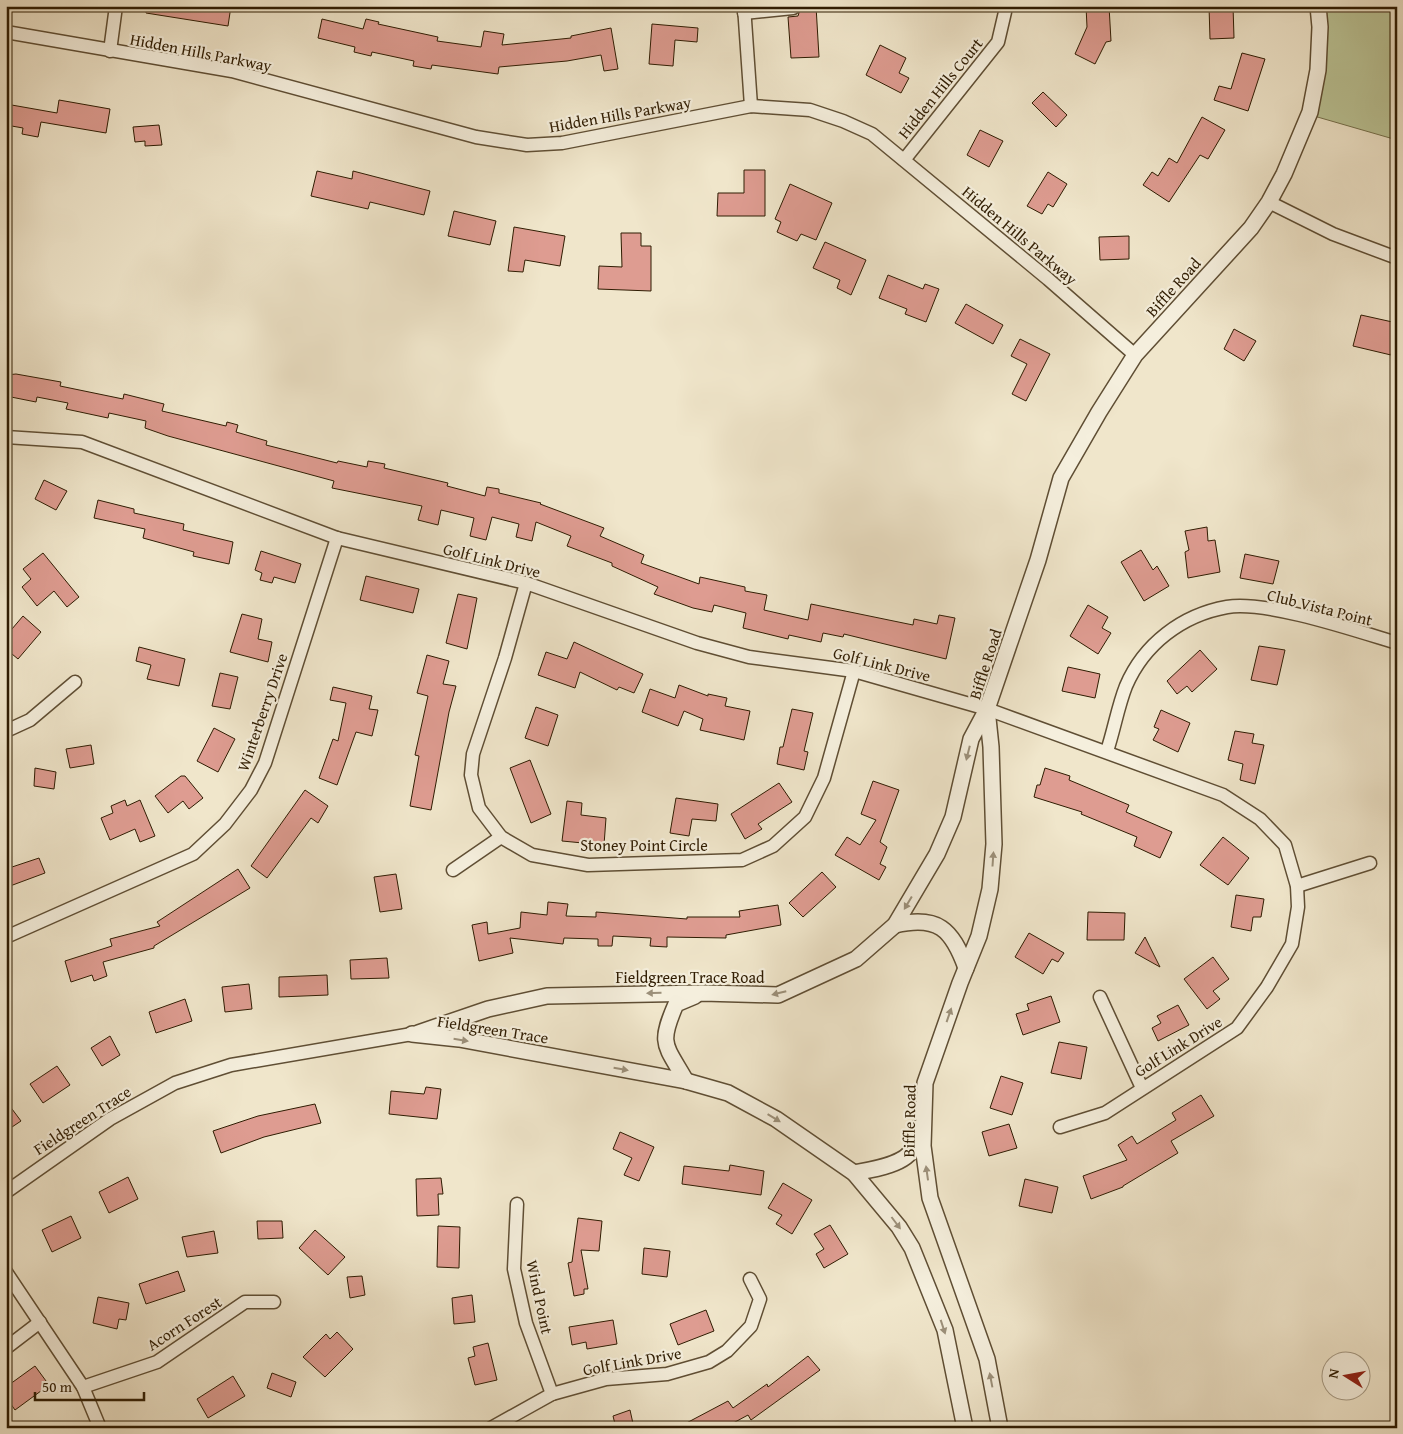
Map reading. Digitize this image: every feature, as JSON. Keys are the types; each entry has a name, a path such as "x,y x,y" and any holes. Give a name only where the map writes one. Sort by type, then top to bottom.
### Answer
{"street":[{"path":"110,51 116,6"},
{"name":"Hidden Hills Court","path":"904,160 998,42 1005,6"},
{"name":"Biffle Road","path":"1000,1428 987,1359 930,1198 923,1146 925,1083 979,936 990,889 994,844 988,709 1038,560 1061,478 1135,355 1251,228 1269,202 1284,174 1310,112 1318,63 1318,6"},
{"path":"751,106 744,10 794,8"},
{"name":"Hidden Hills Parkway","path":"6,32 232,71 476,138 527,144 562,143 751,106 810,110 843,121 872,134 1048,278 1135,355"},
{"path":"1269,202 1333,234 1397,258"},
{"name":"Golf Link Drive","path":"6,438 82,442 337,538 526,583 697,643 748,657 854,671 988,709 1223,795 1260,819 1285,846 1297,886 1298,907 1292,944 1268,987 1237,1028 1105,1113 1060,1127"},
{"name":"Winterberry Drive","path":"6,938 193,854 225,824 251,790 265,763 337,538"},
{"name":"Stoney Point Circle","path":"526,583 505,658 473,754 470,775 479,808 501,837 532,855 588,864 742,860 773,846 805,817 824,778 854,671"},
{"name":"Club Vista Point","path":"1108,752 1126,685 1145,654 1168,631 1186,619 1228,607 1267,608 1397,643"},
{"path":"6,730 30,720 75,682"},
{"name":"Fieldgreen Trace Road","path":"412,1034 488,1010 547,996 703,992 778,996 856,959 895,925 937,854 953,818 972,739 988,709"},
{"path":"453,870 501,837"},
{"path":"1297,886 1370,863"},
{"path":"895,925 911,921 929,922 943,928 954,939 966,968"},
{"path":"686,1081 664,1043 666,1026 676,1004 703,992"},
{"path":"1100,996 1142,1088"},
{"name":"Fieldgreen Trace","path":"6,1192 110,1119 175,1083 231,1065 412,1034 459,1040 686,1081 728,1093 776,1119 854,1173 899,1227 912,1248 945,1330 965,1428"},
{"path":"854,1173 875,1170 903,1159 912,1150 925,1083"},
{"name":"Wind Point","path":"516,1204 514,1270 526,1323 552,1394"},
{"path":"6,1272 83,1387 100,1428"},
{"name":"Golf Link Drive","path":"491,1428 552,1394 606,1379 667,1374 708,1362 727,1351 751,1326 760,1299 750,1278"},
{"name":"Acorn Forest","path":"83,1387 157,1362 246,1302 274,1302"},
{"path":"6,1348 40,1322"}],"green space":[{"path":"1323,6 1397,6 1397,140 1314,116"}],"building":[{"path":"146,6 231,6 228,26 146,13"},
{"path":"801,6 816,6 819,57 791,58 788,17 798,16"},
{"path":"1086,6 1109,6 1111,41 1106,42 1095,64 1075,54 1087,27"},
{"path":"1209,6 1233,6 1234,38 1210,39"},
{"path":"322,19 363,29 366,19 379,22 378,24 438,37 437,41 481,47 484,31 504,34 502,45 571,38 571,36 611,28 618,69 604,71 601,55 567,61 499,67 498,74 432,65 431,69 413,66 414,61 372,52 371,56 354,52 355,47 318,38"},
{"path":"652,24 698,28 697,42 675,40 673,66 649,64"},
{"path":"880,45 906,58 899,73 909,78 901,93 866,75"},
{"path":"1242,53 1265,59 1248,111 1214,100 1219,86 1231,89"},
{"path":"1043,92 1067,115 1056,127 1032,103"},
{"path":"59,100 110,109 106,133 41,122 38,137 22,134 23,128 6,125 6,104 57,113"},
{"path":"1202,117 1225,130 1208,159 1200,155 1169,202 1143,185 1152,172 1158,176 1169,158 1177,163"},
{"path":"159,125 162,145 145,146 145,141 135,142 133,127"},
{"path":"980,130 1003,141 989,167 967,155"},
{"path":"744,170 765,170 765,216 717,216 718,193 744,193"},
{"path":"317,171 352,179 353,171 430,191 424,215 370,202 368,209 311,196"},
{"path":"1048,172 1067,184 1053,207 1048,204 1042,214 1027,206"},
{"path":"790,184 832,203 816,240 801,234 797,241 777,232 781,222 775,219"},
{"path":"454,211 496,221 490,245 448,236"},
{"path":"514,227 565,236 560,266 525,260 523,272 508,271"},
{"path":"621,233 641,233 641,246 651,246 651,291 598,289 599,266 622,267"},
{"path":"1129,236 1129,259 1100,260 1099,237"},
{"path":"825,242 866,260 851,295 837,288 840,280 813,268"},
{"path":"888,275 923,289 925,284 939,289 926,322 905,314 907,309 879,298"},
{"path":"966,304 1003,325 993,344 955,323"},
{"path":"1361,315 1397,323 1397,351 1392,350 1391,355 1353,346"},
{"path":"1234,329 1256,341 1244,361 1224,349"},
{"path":"1020,339 1050,354 1026,401 1012,394 1027,364 1011,356"},
{"path":"16,374 61,382 60,386 123,399 124,394 164,404 162,411 226,426 227,422 238,425 236,432 267,441 266,445 337,463 338,461 367,467 368,461 385,464 384,468 448,483 447,486 485,496 487,487 499,489 499,493 541,503 604,528 600,536 644,555 641,563 699,584 700,577 745,587 745,591 767,595 764,610 808,620 811,604 913,625 914,619 937,624 939,615 955,618 946,659 844,634 843,637 823,633 821,642 789,635 788,639 743,628 746,613 714,605 712,612 693,608 654,594 658,587 612,566 612,563 567,546 571,536 536,522 532,541 516,537 519,524 492,517 486,540 470,536 474,518 441,510 438,525 418,520 422,506 332,488 334,481 168,436 145,428 146,421 109,413 108,418 66,409 68,403 37,397 36,402 6,396 6,375"},
{"path":"44,480 67,491 56,510 35,499"},
{"path":"98,500 134,509 134,513 184,524 183,530 233,542 229,564 193,556 194,552 143,538 145,529 94,518"},
{"path":"1207,527 1208,541 1215,540 1220,572 1188,578 1185,552 1189,550 1185,531"},
{"path":"1141,550 1153,570 1157,566 1169,586 1144,601 1121,562"},
{"path":"261,551 301,564 295,583 274,577 272,583 260,580 262,573 255,570"},
{"path":"43,553 79,597 67,607 54,591 37,606 22,587 31,579 23,569"},
{"path":"1245,554 1279,561 1273,584 1240,578"},
{"path":"366,576 419,589 413,613 360,600"},
{"path":"458,594 477,598 467,649 446,643"},
{"path":"1088,605 1108,617 1102,628 1111,633 1098,654 1070,636"},
{"path":"242,614 262,619 258,639 272,642 268,662 230,652"},
{"path":"23,616 41,632 18,659 6,649 6,636"},
{"path":"574,642 643,674 634,693 619,687 617,690 580,672 575,688 538,675 546,652 567,659"},
{"path":"1259,646 1285,650 1277,685 1251,680"},
{"path":"139,647 185,659 179,686 147,679 151,665 136,661"},
{"path":"1200,650 1217,669 1192,692 1187,686 1177,694 1167,681"},
{"path":"427,655 449,661 443,684 456,686 449,712 431,810 410,806 419,756 415,755 428,696 417,693"},
{"path":"1068,667 1100,674 1095,698 1062,691"},
{"path":"220,673 238,677 230,709 212,706"},
{"path":"679,685 708,696 708,694 727,698 725,706 750,711 744,740 700,730 703,719 684,711 678,726 642,712 650,689 675,698"},
{"path":"333,687 372,696 369,709 378,710 372,736 356,732 337,785 319,778 333,739 338,741 346,703 330,700"},
{"path":"536,707 558,715 548,746 525,738"},
{"path":"792,709 813,713 804,751 808,752 804,770 777,764 780,747 783,747"},
{"path":"1161,710 1190,723 1178,752 1153,740 1159,729 1154,727"},
{"path":"214,728 235,739 218,772 197,761"},
{"path":"1235,731 1254,734 1252,743 1264,745 1255,784 1240,780 1243,764 1228,760"},
{"path":"91,745 94,764 70,768 66,749"},
{"path":"530,760 551,814 531,823 510,768"},
{"path":"35,768 56,772 54,789 34,786"},
{"path":"1045,768 1070,776 1069,780 1129,805 1126,812 1172,832 1160,858 1134,846 1137,837 1081,814 1082,812 1034,797"},
{"path":"181,776 185,776 203,798 189,809 183,801 168,813 155,796"},
{"path":"873,781 899,790 880,842 887,847 880,864 886,867 879,880 835,855 847,837 860,845 876,820 861,814"},
{"path":"779,783 792,802 758,824 762,829 745,839 731,814"},
{"path":"305,790 328,806 318,823 311,818 267,878 251,866"},
{"path":"676,798 718,804 716,821 692,819 689,836 670,833"},
{"path":"125,800 127,806 140,800 155,836 140,842 135,829 110,840 101,818 113,813 111,806"},
{"path":"567,801 582,803 581,815 606,818 604,845 562,841"},
{"path":"1223,837 1249,858 1228,885 1200,865"},
{"path":"39,858 45,873 10,886 6,869"},
{"path":"238,869 250,888 154,946 154,948 103,962 107,976 94,981 92,975 71,982 65,961 112,946 110,939 160,926 157,922"},
{"path":"822,872 836,887 803,917 789,903"},
{"path":"396,874 402,909 380,912 374,877"},
{"path":"1236,895 1264,899 1261,917 1253,917 1251,931 1231,927"},
{"path":"548,902 568,904 566,916 596,917 596,912 687,919 687,917 740,917 739,911 778,905 781,925 726,935 726,938 667,937 667,947 650,946 651,938 613,936 612,946 598,946 598,939 564,938 563,944 510,938 513,953 479,961 472,925 487,922 488,934 520,928 521,912 547,915"},
{"path":"1088,912 1125,913 1124,940 1087,940"},
{"path":"1029,933 1064,953 1058,962 1052,959 1043,974 1015,957"},
{"path":"1145,937 1160,967 1135,953"},
{"path":"1213,957 1229,979 1213,991 1220,999 1207,1009 1184,979"},
{"path":"387,958 389,978 351,979 350,960"},
{"path":"327,975 328,995 279,997 279,977"},
{"path":"249,984 252,1009 225,1012 222,987"},
{"path":"1051,996 1060,1022 1023,1035 1016,1014 1029,1010 1027,1004"},
{"path":"185,999 192,1021 156,1033 149,1012"},
{"path":"1178,1005 1189,1025 1158,1041 1152,1028 1161,1023 1157,1016"},
{"path":"110,1036 120,1055 102,1066 91,1048"},
{"path":"1059,1042 1087,1047 1081,1079 1051,1073"},
{"path":"57,1066 70,1085 43,1103 30,1084"},
{"path":"1001,1076 1023,1083 1012,1115 990,1108"},
{"path":"426,1087 441,1089 437,1119 389,1114 391,1091 424,1094"},
{"path":"1201,1095 1214,1116 1171,1141 1178,1153 1123,1187 1091,1199 1083,1176 1127,1160 1118,1145 1132,1136 1137,1144 1176,1120 1172,1113"},
{"path":"6,1101 21,1121 6,1131"},
{"path":"315,1104 321,1123 264,1137 221,1153 213,1131 258,1116"},
{"path":"1009,1124 1017,1148 989,1156 982,1132"},
{"path":"620,1132 654,1147 639,1181 624,1175 632,1158 613,1149"},
{"path":"730,1165 764,1171 761,1195 682,1184 684,1166 729,1171"},
{"path":"128,1177 138,1199 109,1213 99,1192"},
{"path":"441,1178 443,1194 438,1194 439,1215 417,1216 416,1179"},
{"path":"1025,1179 1058,1187 1052,1213 1019,1206"},
{"path":"783,1183 812,1200 792,1234 776,1224 782,1215 768,1208"},
{"path":"71,1216 81,1238 52,1252 42,1230"},
{"path":"578,1218 602,1221 599,1251 581,1250 588,1289 584,1289 584,1294 574,1296 568,1263 572,1262"},
{"path":"257,1221 282,1221 283,1238 258,1239"},
{"path":"830,1225 848,1254 824,1268 816,1254 824,1249 814,1234"},
{"path":"438,1226 460,1227 459,1268 437,1267"},
{"path":"315,1230 345,1257 328,1275 299,1248"},
{"path":"214,1231 218,1253 187,1257 182,1237"},
{"path":"644,1248 670,1251 667,1277 642,1274"},
{"path":"178,1271 185,1291 146,1304 139,1284"},
{"path":"362,1276 365,1295 350,1298 347,1277"},
{"path":"472,1295 475,1322 454,1324 452,1298"},
{"path":"98,1297 129,1303 126,1320 119,1319 117,1329 93,1323"},
{"path":"706,1310 714,1331 678,1345 670,1324"},
{"path":"613,1320 617,1344 587,1349 586,1342 572,1345 569,1327"},
{"path":"337,1332 353,1349 325,1377 303,1357 326,1334 330,1339"},
{"path":"488,1343 497,1380 475,1385 468,1358 475,1356 473,1347"},
{"path":"808,1356 820,1370 751,1420 748,1415 724,1428 677,1428 728,1401 733,1408 767,1384 768,1387"},
{"path":"35,1366 49,1385 15,1410 6,1397 6,1387"},
{"path":"272,1373 296,1382 291,1397 267,1388"},
{"path":"233,1376 245,1396 208,1418 197,1399"},
{"path":"630,1410 634,1428 616,1428 613,1416"}]}
